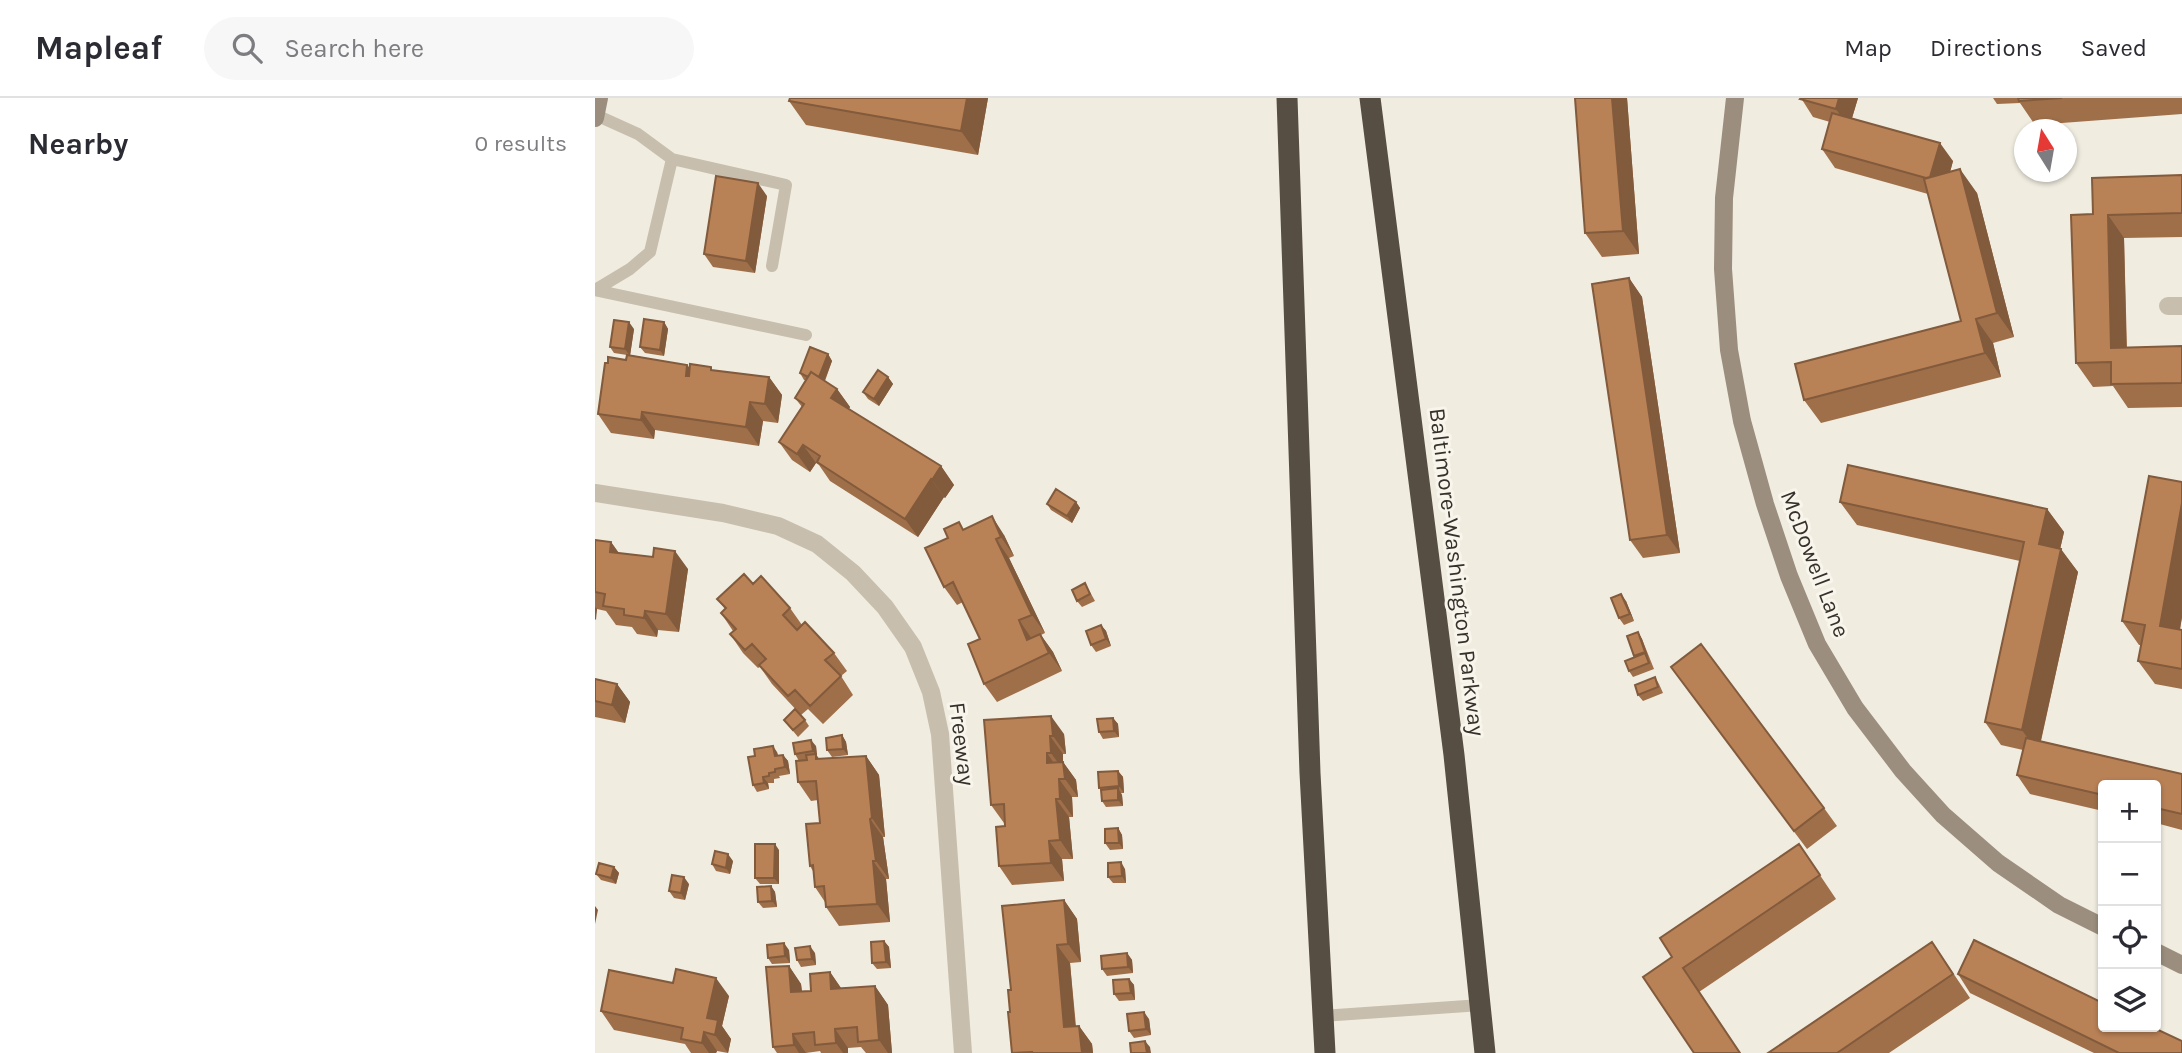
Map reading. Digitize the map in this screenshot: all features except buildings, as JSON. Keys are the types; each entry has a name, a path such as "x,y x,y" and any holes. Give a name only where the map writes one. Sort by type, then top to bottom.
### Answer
{"highway":[{"path":"1287,98 1310,773 1325,1053"},
{"name":"Baltimore-Washington Parkway","path":"1370,98 1429,549 1485,1053"}],"street":[{"path":"595,116 599,98"},
{"name":"McDowell Lane","path":"1735,98 1724,198 1723,269 1729,350 1742,421 1765,504 1789,576 1817,643 1855,708 1903,771 1943,815 1998,863 2059,905 2098,924"},
{"name":"Freeway","path":"595,493 723,513 778,526 817,544 853,573 885,607 913,648 931,692 940,734 963,1053"},
{"path":"2161,954 2182,965"}],"lane":[{"path":"595,116 638,134 672,159 786,185 772,266"},
{"path":"595,290 630,269 650,252 672,159"},
{"path":"595,290 806,335"},
{"path":"1322,1016 1481,1005"}]}
